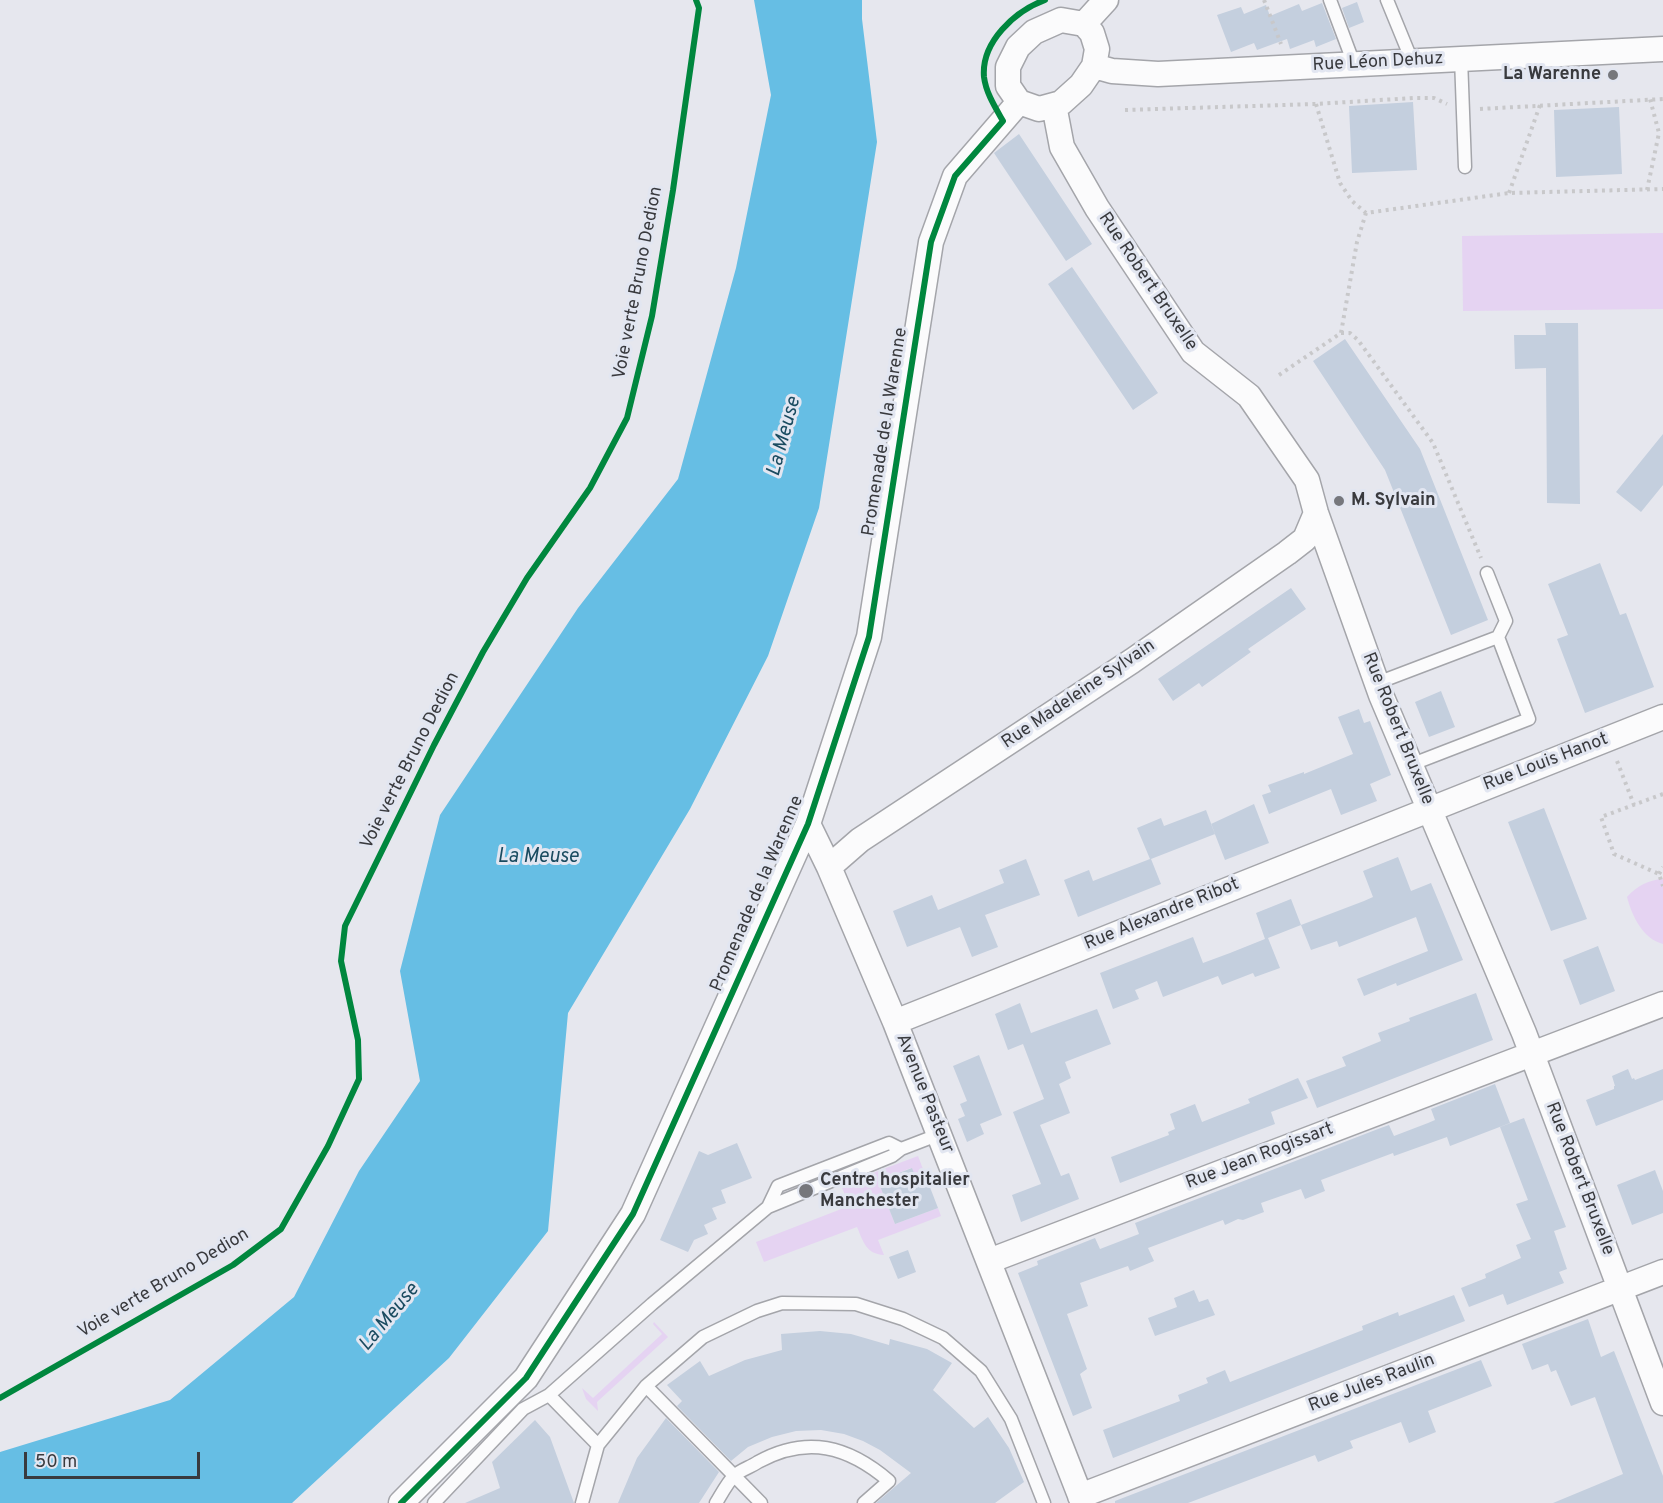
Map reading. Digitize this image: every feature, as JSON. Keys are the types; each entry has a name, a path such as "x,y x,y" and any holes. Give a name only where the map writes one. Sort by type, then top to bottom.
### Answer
{"street":[{"path":"1084,24 1106,0"},
{"path":"1061,20 1084,24 1092,33 1097,49 1094,66 1081,85 1061,103 1039,109 1019,102 1008,86 1008,67 1018,47 1034,32 1061,20"},
{"name":"Rue Léon Dehuz","path":"1094,66 1112,71 1158,74 1663,49"},
{"name":"Promenade de la Warenne","path":"401,1503 526,1378 633,1214 807,824 869,637 930,242 955,176 1019,102"},
{"name":"Rue Robert Bruxelle","path":"1054,105 1062,147 1097,207 1193,352 1249,396 1306,480 1377,683 1532,1054 1663,1403"},
{"name":"Rue Madeleine Sylvain","path":"829,867 860,840 1132,661 1287,553 1305,539 1316,513"},
{"name":"Rue Louis Hanot","path":"1429,809 1663,717"},
{"name":"Rue Alexandre Ribot","path":"895,1022 1429,809"},
{"name":"Avenue Pasteur","path":"807,824 829,867 895,1022 1081,1499"},
{"name":"Rue Jean Rogissart","path":"989,1261 1663,1004"},
{"name":"Rue Jules Raulin","path":"1081,1499 1663,1272"}],"lane":[{"path":"1330,0 1354,64"},
{"path":"1387,0 1412,61"},
{"path":"1461,58 1465,167"},
{"path":"1377,683 1498,637 1506,621 1487,573"},
{"path":"1410,765 1529,719 1498,637"},
{"path":"434,1503 511,1420 523,1409 549,1395 652,1304 768,1207 778,1186 889,1143 901,1149 940,1134"},
{"path":"582,1503 598,1444 646,1386 703,1337 757,1311 782,1303 856,1304 903,1319 943,1338 981,1371 1011,1419 1044,1503"},
{"path":"646,1386 761,1503"},
{"path":"549,1395 598,1444"},
{"path":"716,1503 734,1476 767,1457 799,1447 825,1446 853,1456 889,1481 864,1503"}],"path":[{"path":"1264,0 1290,68"},
{"path":"1125,110 1434,98 1463,110 1663,99"},
{"path":"1647,190 1659,133 1650,99"},
{"path":"1509,193 1540,105"},
{"path":"1341,333 1357,242 1366,213"},
{"path":"1279,375 1341,333 1350,333 1358,340 1433,443 1487,573"},
{"path":"1615,757 1634,805"},
{"path":"1663,794 1600,817 1614,854 1659,874 1663,886"},
{"path":"1659,874 1663,867"}],"shaded area":[{"path":"1663,233 1663,309 1463,311 1462,236"},
{"path":"1663,879 1663,944 1650,937 1639,926 1627,897 1643,884"},
{"path":"918,1156 926,1177 917,1181 911,1168 878,1181 895,1224 938,1208 941,1216 878,1240 884,1255 869,1249 863,1242 857,1227 764,1262 756,1242 849,1206 841,1185"},
{"path":"654,1322 668,1337 597,1402 598,1411 586,1399 582,1388 593,1398 662,1334 653,1324"}],"water":[{"name":"La Meuse","path":"754,0 862,0 862,19 877,142 819,508 768,656 690,809 568,1013 548,1231 449,1358 292,1503 0,1503 0,1452 170,1400 294,1297 359,1171 420,1081 400,971 440,815 578,608 678,479 736,268 771,95"}],"building":[{"path":"1357,2 1364,22 1349,28 1342,8"},
{"path":"1322,3 1336,39 1316,47 1314,40 1290,49 1287,39 1257,50 1254,43 1231,52 1217,15 1241,7 1244,14 1266,5 1270,16 1299,4 1302,11"},
{"path":"1413,102 1417,170 1352,173 1349,106"},
{"path":"1619,107 1622,174 1556,177 1554,110"},
{"path":"1019,134 1092,244 1066,261 994,153"},
{"path":"1072,267 1158,393 1133,410 1048,284"},
{"path":"1545,323 1578,323 1580,504 1547,503 1546,368 1515,369 1514,335 1546,335"},
{"path":"1345,339 1420,449 1488,620 1451,635 1385,470 1313,361"},
{"path":"1663,434 1663,485 1641,512 1616,492"},
{"path":"1600,563 1620,615 1626,613 1654,687 1585,713 1557,639 1568,635 1548,584"},
{"path":"1291,588 1306,609 1248,649 1251,652 1202,687 1199,683 1173,701 1158,679"},
{"path":"1441,691 1455,727 1429,737 1415,702"},
{"path":"1359,709 1364,723 1370,721 1391,775 1370,784 1377,801 1341,815 1331,789 1269,814 1262,795 1271,792 1268,785 1304,772 1304,774 1353,754 1338,717"},
{"path":"1254,804 1269,843 1225,860 1211,824"},
{"path":"1544,808 1587,919 1551,931 1508,822"},
{"path":"1206,810 1215,834 1151,859 1161,884 1078,917 1064,880 1089,870 1093,881 1150,859 1137,828 1161,818 1164,826"},
{"path":"1398,857 1411,891 1431,883 1463,960 1397,986 1396,983 1364,996 1357,979 1428,951 1416,917 1339,947 1337,941 1311,950 1301,925 1373,897 1363,871"},
{"path":"1026,859 1040,895 985,915 998,947 972,957 960,927 907,947 893,911 932,895 938,910 1004,883 999,870"},
{"path":"1291,899 1301,925 1268,938 1280,968 1255,977 1253,973 1222,985 1218,976 1163,997 1157,981 1135,990 1139,999 1113,1009 1100,973 1193,937 1203,963 1230,953 1265,939 1256,913"},
{"path":"1598,946 1615,991 1580,1005 1563,960"},
{"path":"1476,993 1493,1040 1317,1108 1306,1081 1346,1066 1342,1057 1381,1041 1378,1033 1410,1021 1409,1018"},
{"path":"1020,1003 1031,1033 1097,1009 1111,1044 1065,1062 1071,1078 1059,1084 1070,1113 1040,1125 1061,1176 1069,1173 1079,1199 1021,1222 1012,1195 1041,1184 1013,1112 1044,1099 1023,1044 1008,1050 995,1014"},
{"path":"979,1055 1002,1115 980,1124 984,1134 967,1142 958,1119 965,1116 960,1104 967,1101 953,1066"},
{"path":"1628,1069 1632,1079 1635,1080 1663,1069 1663,1100 1596,1126 1586,1100 1614,1089 1612,1076"},
{"path":"1298,1078 1308,1098 1271,1112 1275,1124 1120,1183 1111,1157 1169,1135 1168,1132 1175,1129 1170,1114 1195,1104 1202,1122 1250,1103 1248,1099"},
{"path":"1495,1084 1510,1123 1450,1146 1447,1137 1394,1156 1393,1153 1321,1180 1325,1191 1305,1199 1301,1189 1261,1203 1264,1212 1225,1225 1223,1220 1148,1248 1154,1261 1130,1271 1128,1266 1080,1283 1088,1306 1067,1314 1087,1369 1080,1374 1092,1408 1073,1416 1018,1273 1038,1265 1037,1261 1095,1238 1100,1249 1139,1234 1135,1223 1378,1129 1389,1125 1394,1136 1428,1123 1435,1120 1431,1109"},
{"path":"1524,1118 1566,1227 1554,1231 1567,1269 1559,1272 1564,1283 1507,1305 1503,1294 1469,1307 1461,1288 1486,1278 1485,1274 1521,1258 1516,1245 1531,1239 1516,1204 1528,1200 1500,1127"},
{"path":"737,1143 752,1178 721,1190 726,1203 712,1208 717,1219 704,1225 708,1234 694,1240 688,1252 660,1240 699,1151 708,1155"},
{"path":"912,1168 917,1181 926,1177 938,1208 895,1224 878,1181"},
{"path":"1655,1170 1663,1191 1663,1213 1632,1225 1617,1185"},
{"path":"908,1250 916,1272 898,1279 889,1257"},
{"path":"1194,1290 1199,1302 1208,1299 1215,1315 1155,1336 1148,1318 1177,1307 1174,1298"},
{"path":"1454,1295 1465,1321 1113,1458 1103,1430 1180,1401 1178,1395 1208,1383 1206,1378 1225,1370 1230,1382 1363,1330 1362,1326 1398,1312 1399,1316"},
{"path":"1588,1319 1601,1357 1614,1351 1663,1476 1663,1503 1553,1503 1623,1474 1595,1397 1571,1406 1556,1370 1551,1372 1548,1364 1532,1370 1522,1344"},
{"path":"820,1331 851,1334 889,1345 890,1339 927,1349 952,1363 933,1390 974,1428 988,1417 1009,1448 1024,1482 995,1503 876,1503 911,1473 880,1450 844,1434 821,1430 796,1431 772,1437 748,1447 731,1461 677,1406 682,1401 667,1385 700,1361 709,1376 745,1360 782,1350 781,1334"},
{"path":"1481,1360 1492,1386 1428,1411 1436,1432 1409,1443 1401,1422 1350,1441 1353,1448 1318,1462 1315,1455 1188,1503 1115,1503 1115,1501"},
{"path":"666,1418 719,1472 699,1503 618,1503 637,1458"},
{"path":"535,1420 550,1437 574,1503 465,1503 500,1488 492,1462"}],"cycle path":[{"name":"Voie verte Bruno Dedion","path":"0,1398 233,1265 281,1229 328,1146 359,1079 358,1040 341,961 345,926 434,745 483,652 527,578 590,488 627,418 652,316 673,190 699,8 696,0"},
{"path":"401,1503 526,1378 633,1214 808,824 869,637 931,242 955,176 1003,121 991,100 985,83 985,64 988,52 994,40 1012,20 1045,0"}],"place":[{"name":"La Warenne","path":"1613,75"},
{"name":"M. Sylvain","path":"1339,501"},
{"name":"Centre hospitalier Manchester","path":"806,1191"}]}
